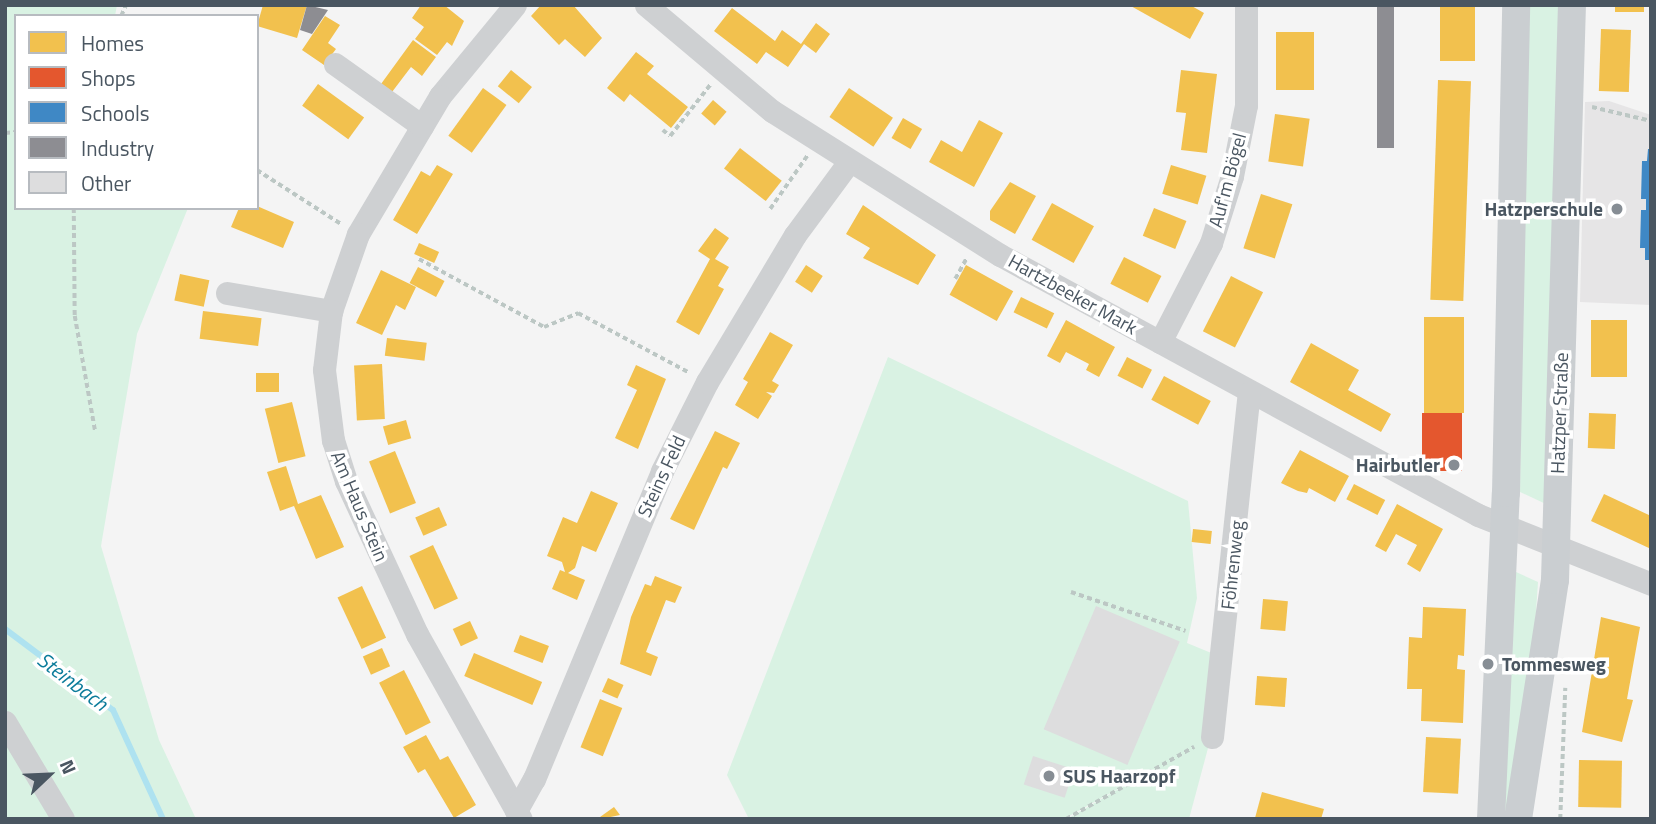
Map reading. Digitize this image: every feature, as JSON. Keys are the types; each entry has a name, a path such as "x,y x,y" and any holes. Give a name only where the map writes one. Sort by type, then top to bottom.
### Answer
{"main road":[{"path":"1491,819 1504,527 1516,5"},
{"name":"Hatzper Straße","path":"1518,819 1551,610 1543,542 1569,129 1572,5"}],"street":[{"name":"Am Haus Stein","path":"515,5 440,96 358,234 331,311 326,402 346,481 417,634 519,815"},
{"name":"Auf'm Bögel","path":"1160,342 1211,243 1232,176 1246,105 1246,5"},
{"name":"Hartzbeeker Mark","path":"651,7 753,97 848,163 1000,255 1249,393 1504,527 1543,542"},
{"path":"335,64 422,125"},
{"name":"Steins Feld","path":"519,815 662,471 707,382 788,247 848,163"},
{"path":"227,293 331,311"},
{"name":"Föhrenweg","path":"1212,737 1249,393"},
{"path":"1543,542 1651,584"},
{"path":"5,722 63,819"}],"path":[{"path":"663,130 670,136 713,81"},
{"path":"1569,129 1583,127 1583,107 1608,107 1651,121"},
{"path":"770,209 809,153"},
{"path":"259,171 358,234"},
{"path":"74,210 75,316 95,430"},
{"path":"955,279 968,256"},
{"path":"419,260 544,327 578,313 707,382"},
{"path":"1071,592 1186,631"},
{"path":"1560,819 1565,683"},
{"path":"1066,819 1212,737"}],"shaded area":[{"name":"Hatzperschule","path":"1609,101 1651,115 1651,305 1580,302 1585,102"}],"green space":[{"path":"5,5 117,5 115,14 14,14 14,210 187,210 137,334 101,546 159,740 196,819 66,819 5,718"},
{"path":"1527,5 1561,5 1548,505 1520,492"},
{"path":"888,357 1188,501 1197,598 1187,643 1221,657 1211,737 1189,819 1067,819 1150,771 1064,819 749,819 727,775"},
{"path":"1516,572 1538,582 1532,671 1504,819"},
{"path":"5,725 61,819 5,819"}],"building: Homes":[{"path":"263,5 307,5 297,38 259,27"},
{"path":"421,5 444,5 464,21 452,46 447,42 437,55 415,39 424,27 412,18"},
{"path":"541,5 573,5 602,38 585,57 565,39 559,45 531,16"},
{"path":"1129,5 1190,5 1204,13 1190,39"},
{"path":"1440,5 1475,5 1475,61 1440,61"},
{"path":"1615,5 1644,5 1644,12 1615,12"},
{"path":"732,8 775,41 782,30 801,44 816,23 830,34 816,53 804,44 788,67 766,52 757,64 714,31"},
{"path":"325,16 340,25 328,43 336,49 324,65 302,50"},
{"path":"1601,29 1631,30 1629,92 1599,91"},
{"path":"1276,32 1314,32 1314,90 1276,90"},
{"path":"413,40 436,57 422,76 411,67 392,92 381,84"},
{"path":"636,52 654,66 647,74 688,107 671,128 630,94 624,102 607,88"},
{"path":"511,70 532,87 519,103 498,86"},
{"path":"1181,70 1217,74 1207,153 1181,150 1186,113 1176,112"},
{"path":"1438,80 1471,81 1463,301 1430,300"},
{"path":"318,84 364,118 348,139 302,106"},
{"path":"483,88 506,105 472,153 448,136"},
{"path":"849,88 893,118 873,147 829,117"},
{"path":"713,100 727,112 715,125 701,114"},
{"path":"1275,114 1310,119 1303,166 1268,162"},
{"path":"903,118 922,129 911,149 892,138"},
{"path":"979,120 1003,133 974,187 929,162 941,140 962,152"},
{"path":"740,148 782,181 766,201 724,168"},
{"path":"437,165 453,174 417,234 393,220 421,171 430,176"},
{"path":"1171,165 1206,176 1198,205 1162,194"},
{"path":"1010,182 1036,196 1015,234 990,220 990,211"},
{"path":"1261,194 1292,204 1275,258 1243,248"},
{"path":"1052,203 1094,226 1074,263 1032,240"},
{"path":"863,205 936,255 918,285 863,258 870,248 846,234"},
{"path":"259,207 294,222 283,248 231,227 238,210 259,210"},
{"path":"1154,208 1186,221 1175,249 1143,236"},
{"path":"715,228 729,238 715,259 729,267 718,286 724,289 699,335 676,322 710,259 698,251"},
{"path":"419,243 439,252 434,263 414,254"},
{"path":"1124,257 1161,276 1148,303 1110,284"},
{"path":"806,265 823,276 812,293 795,282"},
{"path":"966,265 1013,291 997,321 950,295"},
{"path":"418,267 444,281 436,297 410,283"},
{"path":"381,270 416,287 405,310 396,305 382,335 356,323"},
{"path":"180,274 209,280 204,307 174,300"},
{"path":"1231,276 1263,292 1235,348 1203,331"},
{"path":"1021,297 1054,313 1047,328 1014,312"},
{"path":"203,311 262,318 258,346 200,339"},
{"path":"1424,317 1464,317 1464,413 1424,413"},
{"path":"1066,320 1115,347 1099,377 1086,370 1089,364 1066,352 1060,363 1047,356"},
{"path":"1591,320 1627,320 1627,377 1591,377"},
{"path":"770,332 793,345 772,381 779,385 774,393 766,392 772,396 758,419 735,405 748,382 743,379"},
{"path":"387,338 427,343 425,361 385,356"},
{"path":"1311,343 1359,370 1348,390 1391,414 1381,432 1290,382"},
{"path":"1127,357 1152,370 1142,388 1117,376"},
{"path":"382,364 385,419 357,420 354,365"},
{"path":"636,365 666,379 638,449 615,438 637,390 627,385"},
{"path":"256,373 279,373 279,392 256,392"},
{"path":"1164,376 1211,401 1198,425 1151,400"},
{"path":"292,402 306,456 278,463 265,409"},
{"path":"1589,413 1616,414 1615,449 1588,448"},
{"path":"406,420 411,438 388,445 383,427"},
{"path":"715,431 740,443 727,469 723,467 694,530 670,519"},
{"path":"1300,450 1349,476 1335,502 1309,488 1307,493 1281,483"},
{"path":"395,451 416,503 390,513 369,461"},
{"path":"286,466 298,504 321,495 344,547 316,559 294,506 280,511 267,472"},
{"path":"1354,484 1385,500 1377,515 1346,499"},
{"path":"591,491 618,503 596,552 582,546 575,568 568,573 585,580 577,600 552,589 560,570 565,572 562,562 547,556 563,517 577,523"},
{"path":"1604,494 1651,516 1651,549 1591,521"},
{"path":"1397,504 1443,529 1420,572 1407,564 1417,545 1396,534 1386,552 1375,546"},
{"path":"439,507 447,525 423,536 415,518"},
{"path":"1193,529 1212,531 1211,544 1192,542"},
{"path":"433,545 458,598 434,609 409,556"},
{"path":"655,576 682,587 675,603 666,600 646,652 658,657 651,676 620,664 631,617 645,584 651,586"},
{"path":"362,586 386,638 362,649 338,597"},
{"path":"1263,599 1288,601 1285,631 1260,629"},
{"path":"1423,607 1466,609 1464,656 1458,655 1457,669 1465,670 1463,723 1421,721 1422,689 1407,689 1409,637 1422,638"},
{"path":"1601,617 1640,627 1627,699 1633,700 1622,742 1582,732"},
{"path":"470,621 478,638 461,646 453,629"},
{"path":"520,635 549,646 542,663 514,652"},
{"path":"382,648 390,666 371,675 363,657"},
{"path":"474,653 542,682 532,705 464,676"},
{"path":"404,670 431,723 406,735 379,683"},
{"path":"1257,676 1287,678 1285,707 1255,705"},
{"path":"608,678 624,685 617,699 602,692"},
{"path":"600,699 622,708 603,756 581,747"},
{"path":"426,735 440,760 448,756 476,805 454,818 425,769 418,773 403,747"},
{"path":"1426,737 1461,739 1458,794 1423,792"},
{"path":"1579,760 1622,761 1621,808 1578,807"},
{"path":"1262,792 1324,809 1321,819 1255,818"},
{"path":"614,807 620,815 601,819 600,817"}],"building: Shops":[{"path":"1422,413 1462,413 1462,471 1422,471"}],"building: Schools":[{"path":"1648,149 1651,149 1651,260 1645,260 1645,248 1640,248 1641,210 1646,210 1646,199 1641,199 1642,161 1647,161"}],"building: Industry":[{"path":"307,5 328,10 312,34 300,30"},
{"path":"1377,5 1394,5 1394,148 1377,148"}],"building: Other":[{"path":"1096,606 1180,642 1127,765 1044,729"},
{"name":"SUS Haarzopf","path":"1033,756 1074,769 1065,798 1024,785"}],"waterway":[{"name":"Steinbach","path":"5,629 113,710 163,819"}],"place":[{"name":"Hatzperschule","path":"1617,209"},
{"name":"Hairbutler","path":"1454,465"},
{"name":"Tommesweg","path":"1488,664"},
{"name":"SUS Haarzopf","path":"1049,776"}]}
